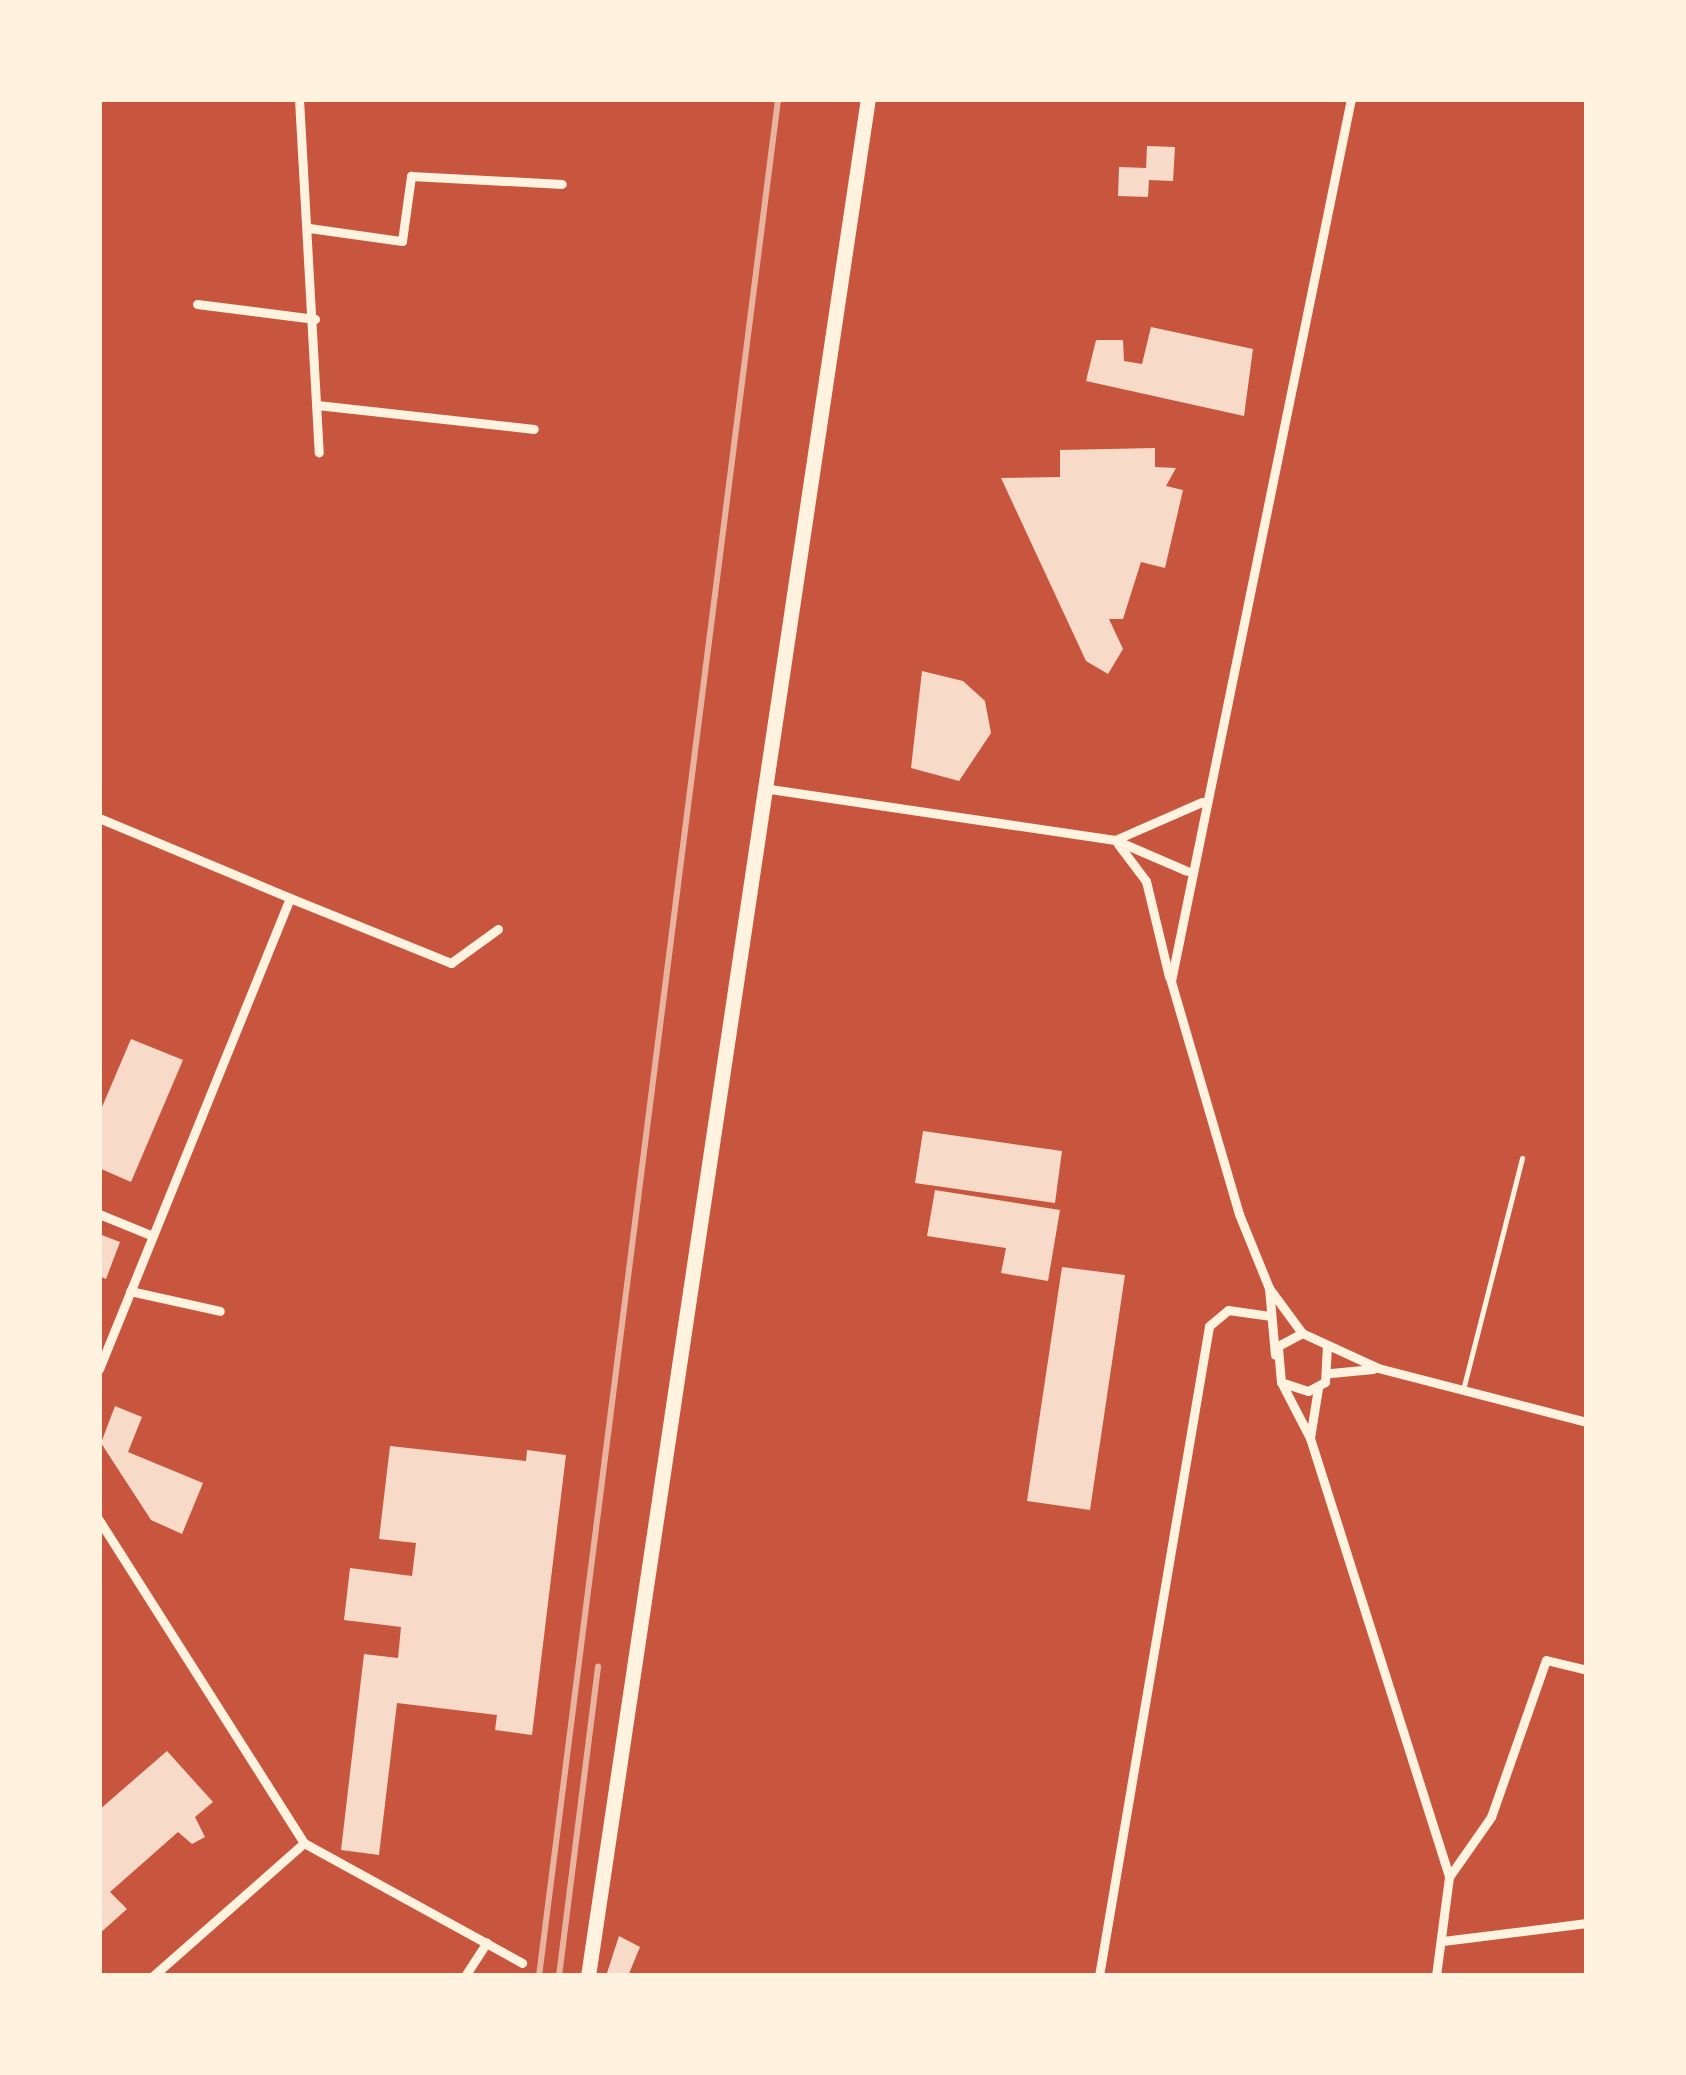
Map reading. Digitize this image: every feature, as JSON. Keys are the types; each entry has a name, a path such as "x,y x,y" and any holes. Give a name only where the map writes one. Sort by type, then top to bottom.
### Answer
{"main road":[{"path":"587,1976 868,99"}],"street":[{"path":"299,99 319,452"},
{"path":"1171,981 1187,872 1351,99"},
{"path":"309,228 402,241 411,176 562,184"},
{"path":"197,304 315,319"},
{"path":"317,405 533,429"},
{"path":"764,788 1115,840 1187,872"},
{"path":"1115,840 1202,802"},
{"path":"99,818 451,963 498,929"},
{"path":"1115,840 1146,881 1206,1123 1268,1288 1302,1333 1378,1368 1587,1422"},
{"path":"99,1370 290,898"},
{"path":"99,1214 153,1236"},
{"path":"1268,1288 1281,1382 1310,1438 1449,1877 1436,1976"},
{"path":"130,1291 220,1311"},
{"path":"1099,1976 1209,1326 1228,1310 1270,1316"},
{"path":"1275,1355 1302,1333"},
{"path":"1310,1438 1318,1388 1330,1373 1327,1345"},
{"path":"1330,1373 1378,1368"},
{"path":"1281,1382 1318,1388"},
{"path":"99,1520 304,1843 522,1963"},
{"path":"1449,1877 1491,1817 1546,1660 1587,1670"},
{"path":"153,1976 304,1843"},
{"path":"1443,1941 1587,1923"},
{"path":"465,1976 487,1942"}],"lane":[{"path":"1463,1390 1522,1158"}],"building":[{"path":"1147,146 1175,147 1173,181 1149,180 1148,197 1118,196 1119,167 1146,168"},
{"path":"1151,327 1253,349 1244,416 1086,381 1096,340 1123,340 1124,361 1142,364"},
{"path":"1155,448 1155,467 1176,468 1166,486 1183,490 1165,568 1141,562 1123,619 1109,619 1123,649 1108,674 1086,661 1001,478 1060,477 1060,450"},
{"path":"922,671 963,681 985,701 991,733 959,781 911,768"},
{"path":"131,1039 183,1060 131,1182 99,1168 99,1114"},
{"path":"923,1131 1062,1151 1055,1203 915,1183"},
{"path":"935,1190 1060,1210 1048,1281 1001,1273 1006,1248 927,1236"},
{"path":"99,1234 120,1242 106,1279 99,1276"},
{"path":"1062,1267 1125,1275 1090,1510 1027,1501"},
{"path":"115,1406 142,1417 128,1452 203,1483 182,1534 151,1520 101,1443"},
{"path":"390,1446 526,1461 527,1450 566,1455 532,1735 495,1730 497,1715 397,1703 379,1855 341,1850 364,1654 398,1658 401,1627 344,1620 350,1568 412,1576 416,1543 379,1539"},
{"path":"167,1751 213,1802 195,1817 205,1837 192,1844 178,1832 110,1892 127,1909 99,1934 99,1810"},
{"path":"619,1936 640,1947 628,1976 606,1976"}],"railway":[{"path":"539,1976 778,99"},
{"path":"559,1976 598,1666"}]}
